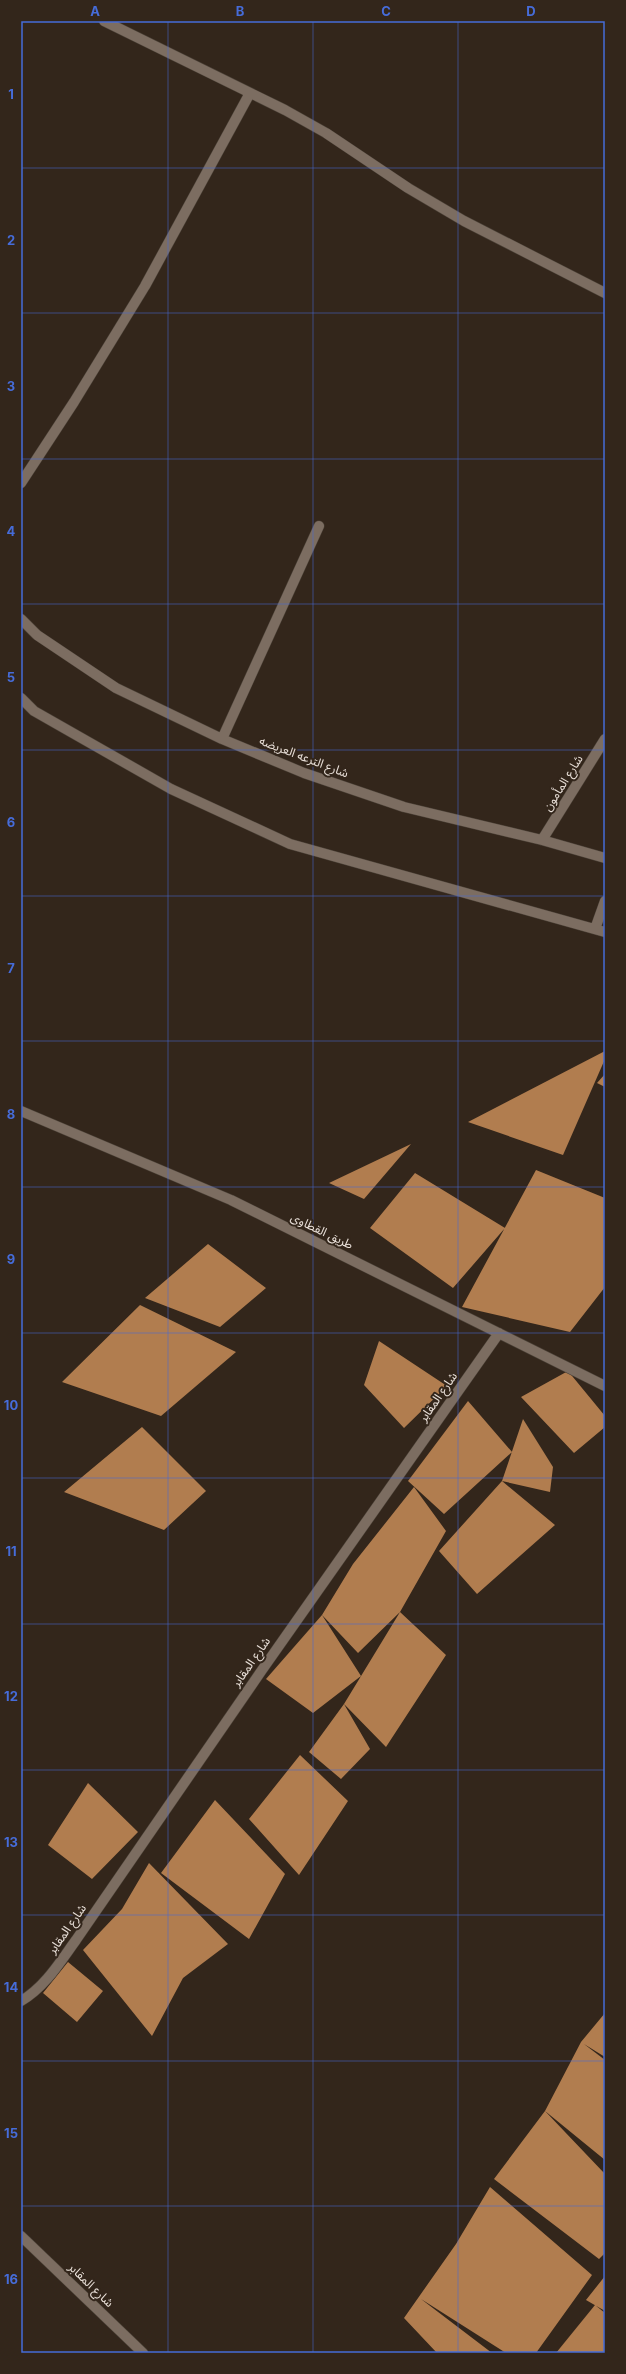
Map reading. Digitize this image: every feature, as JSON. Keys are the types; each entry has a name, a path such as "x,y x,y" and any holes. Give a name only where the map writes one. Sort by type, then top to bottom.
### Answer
{"street":[{"path":"104,21 285,110 326,133 408,188 470,224 605,293"},
{"path":"21,483 74,402 145,286 250,93"},
{"path":"222,739 319,526"},
{"name":"شارع الترعه العريضه","path":"21,619 37,635 116,688 222,739 304,773 404,807 542,840 605,858"},
{"path":"21,698 34,711 171,789 290,844 605,932"},
{"name":"شارع المأمون","path":"542,840 605,739"},
{"path":"595,930 605,901"},
{"name":"طريق القطاوى","path":"21,1110 231,1200 605,1386"},
{"name":"شارع المقابر","path":"21,2001 40,1987 76,1940 262,1670 499,1333"},
{"name":"شارع المقابر","path":"21,2236 143,2353"}],"building":[{"path":"605,1051 605,1059 563,1155 468,1122"},
{"path":"605,1074 605,1087 597,1083"},
{"path":"411,1144 364,1199 329,1183"},
{"path":"536,1170 605,1198 605,1287 570,1332 462,1307"},
{"path":"415,1173 505,1228 453,1288 370,1228"},
{"path":"208,1244 266,1288 220,1327 145,1298"},
{"path":"140,1305 236,1352 161,1416 62,1382"},
{"path":"379,1341 447,1386 404,1428 364,1385"},
{"path":"568,1371 605,1416 605,1427 574,1453 521,1397"},
{"path":"468,1401 512,1452 444,1514 408,1481"},
{"path":"523,1419 553,1467 550,1492 502,1481"},
{"path":"142,1427 206,1491 164,1530 64,1492"},
{"path":"502,1481 555,1525 477,1594 439,1551"},
{"path":"414,1487 446,1531 400,1612 358,1653 322,1615 353,1564"},
{"path":"400,1612 446,1655 386,1747 344,1704"},
{"path":"322,1615 361,1676 313,1713 266,1679"},
{"path":"344,1704 370,1749 341,1779 309,1752"},
{"path":"300,1755 348,1801 299,1875 249,1819"},
{"path":"88,1783 138,1832 92,1879 48,1845"},
{"path":"215,1800 285,1874 249,1939 161,1873"},
{"path":"149,1863 228,1944 183,1978 152,2036 83,1950 122,1909"},
{"path":"68,1962 103,1991 77,2022 43,1993"},
{"path":"605,2013 605,2057 584,2044 605,2060 605,2160 545,2111 581,2042"},
{"path":"545,2111 605,2174 605,2253 599,2259 494,2179"},
{"path":"490,2187 592,2275 536,2353 506,2353 421,2299 492,2353 437,2353 404,2318 456,2244"},
{"path":"605,2276 605,2311 586,2300"},
{"path":"595,2305 605,2313 605,2353 556,2353"}]}
